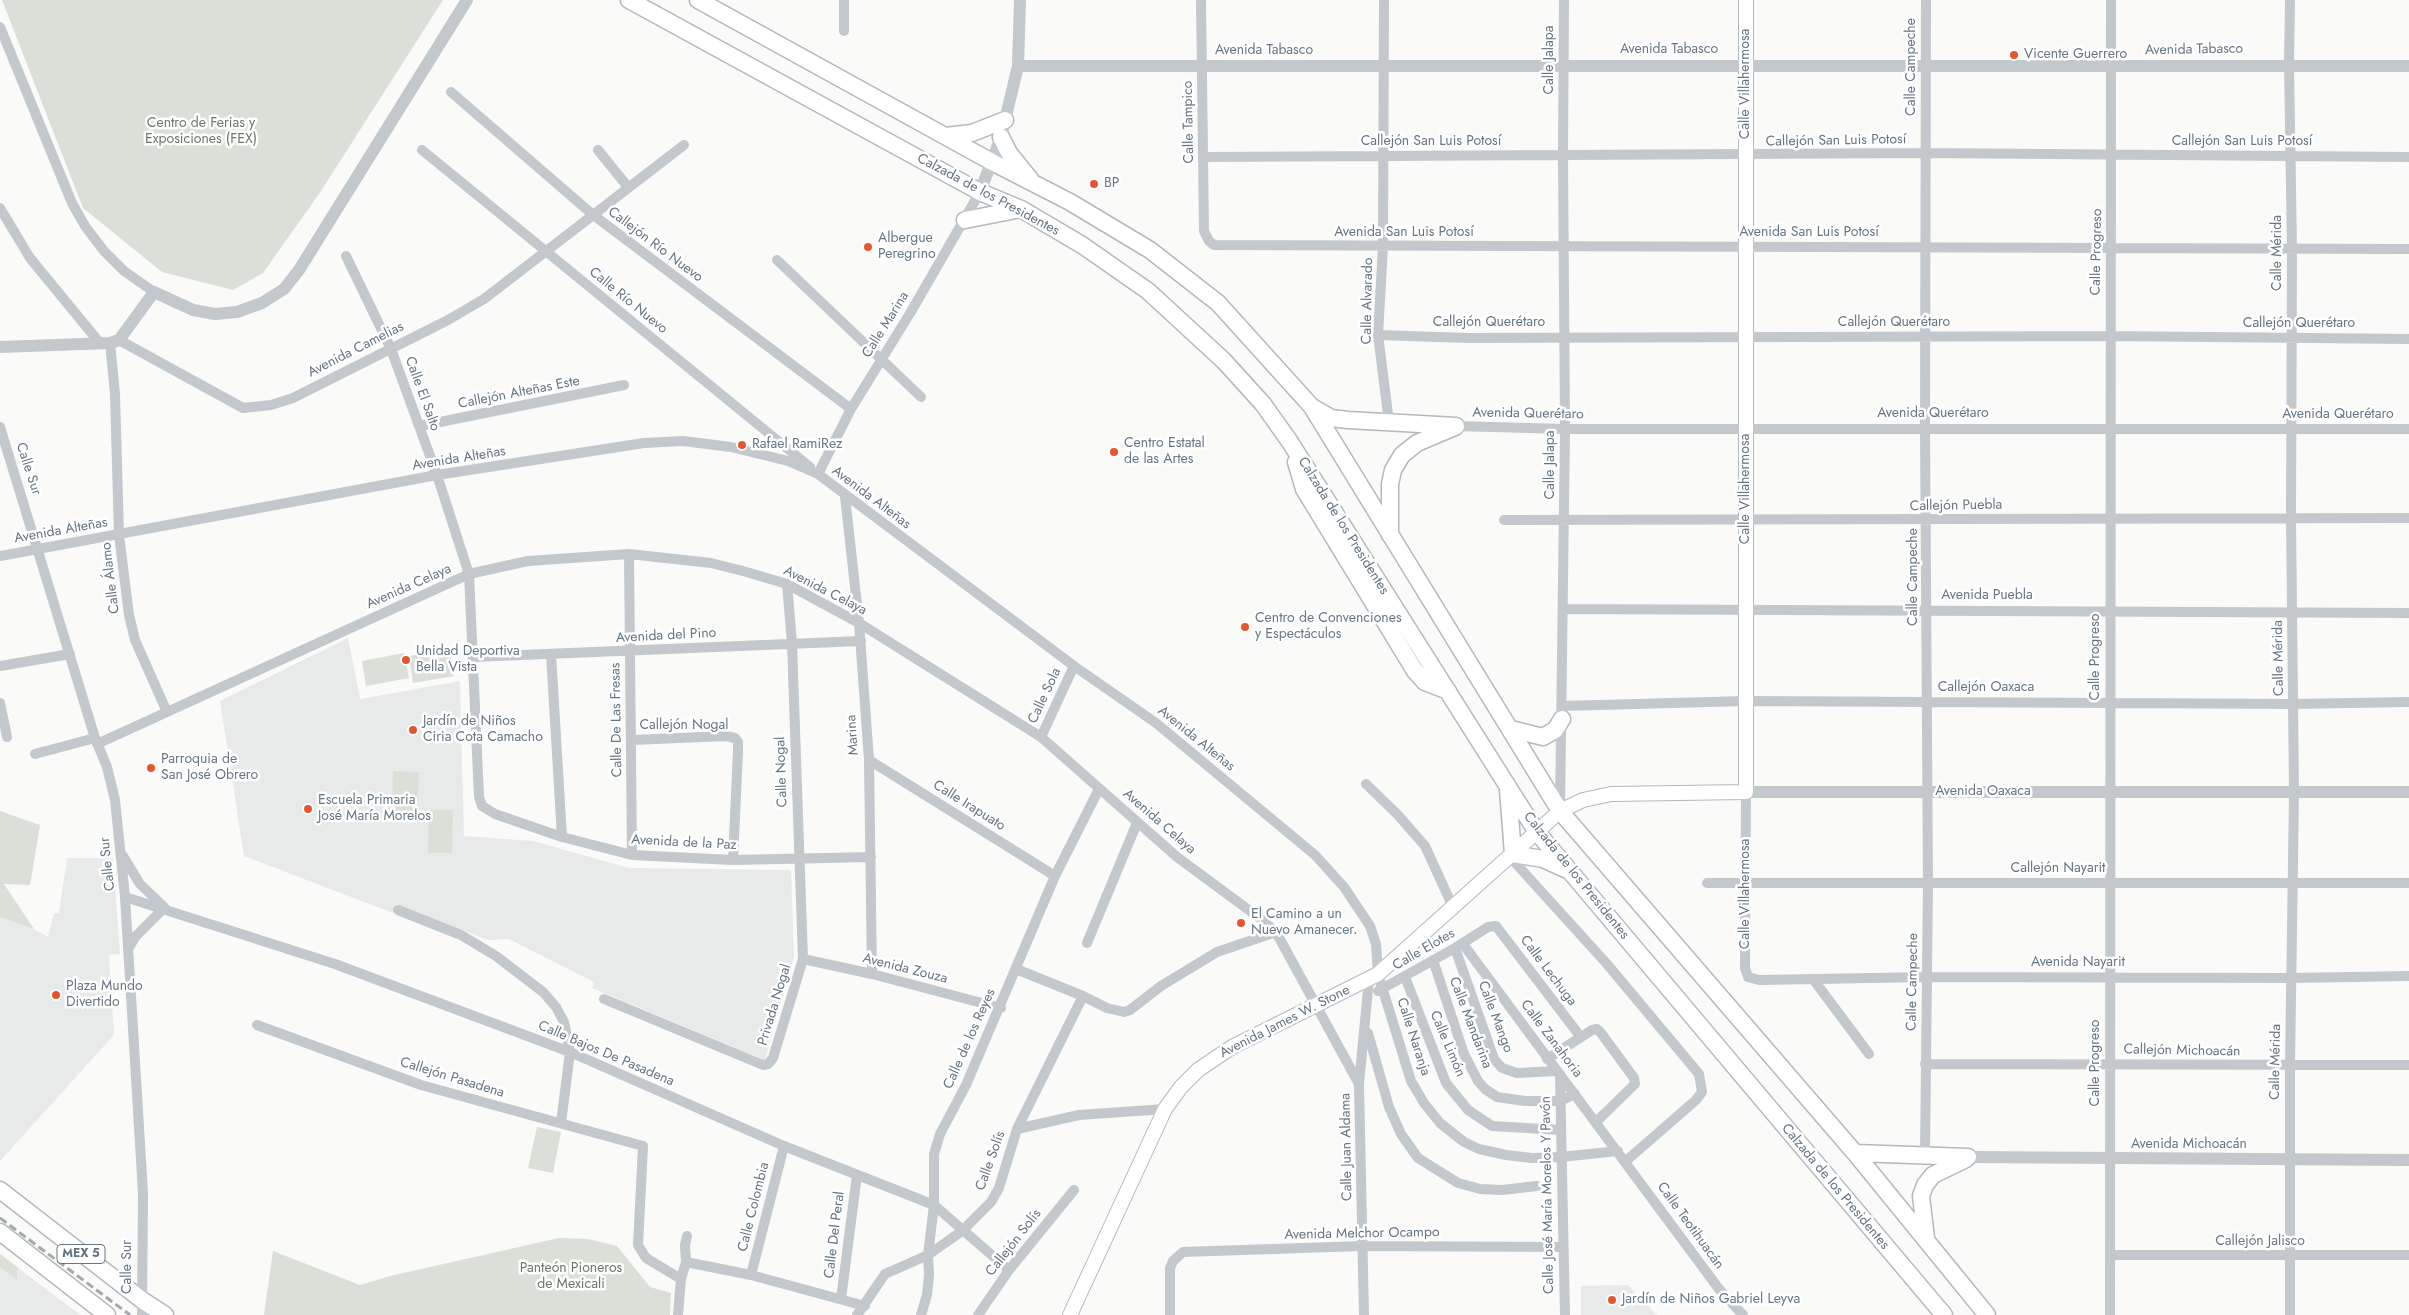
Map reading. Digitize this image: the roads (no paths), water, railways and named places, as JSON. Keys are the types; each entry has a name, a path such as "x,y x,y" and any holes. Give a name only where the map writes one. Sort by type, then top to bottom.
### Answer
{"main road":[{"name":"Calzada de los Presidentes","path":"629,0 980,192 1021,209 1082,245 1148,291 1224,361 1263,404 1290,442 1536,831 1944,1315"},
{"name":"Calzada de los Presidentes","path":"698,0 992,162 1070,202 1150,250 1218,303 1312,408 1560,811 1856,1153 1987,1315"},
{"name":"Calle Villahermosa","path":"1746,0 1746,792"},
{"path":"945,136 972,133 1005,120"},
{"path":"1001,137 1009,153 1033,183"},
{"path":"965,220 1021,209"},
{"path":"1312,408 1331,418 1456,426"},
{"path":"1390,535 1390,484 1393,470 1402,455 1417,443 1456,426"},
{"path":"1511,729 1543,737 1555,730 1562,712"},
{"path":"1507,786 1512,856 1543,860 1569,872"},
{"name":"Avenida Oaxaca","path":"1536,831 1560,811 1583,800 1605,795 1746,792"},
{"name":"Avenida James W. Stone","path":"1070,1315 1165,1109 1181,1087 1198,1070 1232,1047 1315,1004 1374,977 1452,905 1512,856 1536,831"},
{"path":"1856,1153 1968,1157"},
{"path":"1926,1238 1921,1196 1925,1185 1934,1175 1968,1157"},
{"name":"MEX 5","path":"0,1190 142,1308 165,1315"},
{"name":"MEX 5","path":"0,1232 107,1315"}],"street":[{"path":"0,27 72,203 85,226 104,251 124,271 154,292 193,310 215,314 237,312 262,303 284,289 304,262 467,0"},
{"path":"844,0 844,31"},
{"path":"980,192 1001,137 1018,66 1020,0"},
{"name":"Calle Tampico","path":"1201,0 1204,232 1209,241"},
{"name":"Calle Alvarado","path":"1384,0 1383,246 1378,335 1389,422"},
{"name":"Calle Jalapa","path":"1560,811 1565,520 1564,0"},
{"name":"Calle Campeche","path":"1925,1155 1925,1064 1928,977 1928,609 1925,428 1926,0"},
{"name":"Calle Progreso","path":"2110,1315 2111,0"},
{"name":"Calle Mérida","path":"2290,0 2289,64 2292,249 2291,518 2294,793 2289,1160 2290,1315"},
{"name":"Avenida Tabasco","path":"1018,66 1385,67 1926,64 2111,66 2289,64 2409,66"},
{"name":"Callejón Río Nuevo","path":"452,92 592,214 851,409"},
{"name":"Avenida Camelias","path":"109,342 232,403 249,408 271,405 294,398 448,320 484,299 684,145"},
{"name":"Calle Río Nuevo","path":"422,150 818,474"},
{"path":"598,150 628,187"},
{"name":"Callejón San Luis Potosí","path":"1204,157 1925,153 2409,157"},
{"name":"Calle Marina","path":"818,474 851,409 980,192"},
{"path":"0,208 30,258 109,342"},
{"name":"Avenida San Luis Potosí","path":"1209,241 1224,246 2409,249"},
{"name":"Calle El Salto","path":"346,256 391,349 437,475 469,574"},
{"path":"777,260 921,397"},
{"path":"0,347 109,342 126,334 154,292"},
{"name":"Callejón Querétaro","path":"1378,335 1745,338 2110,336 2409,339"},
{"name":"Calle Álamo","path":"109,342 115,394 119,535 128,615 136,640 167,712"},
{"name":"Callejón Alteñas Este","path":"420,426 624,386"},
{"name":"Avenida Querétaro","path":"1456,426 1565,429 2409,429"},
{"name":"Calle Sur","path":"0,427 39,549 96,741 111,783 125,897 143,1192 142,1308"},
{"name":"Avenida Alteñas","path":"0,556 437,475 644,443 683,441 740,450 788,461 818,474 844,496 1074,666 1156,723 1314,855 1344,887 1370,926 1376,944 1374,977"},
{"name":"Marina","path":"844,496 861,641 869,760 872,974"},
{"name":"Callejón Puebla","path":"1504,520 2409,518"},
{"name":"Avenida Celaya","path":"35,754 96,741 167,712 469,574 528,561 629,554 710,563 787,584 859,623 1041,737 1177,857 1276,932 1359,1084"},
{"name":"Calle De Las Fresas","path":"629,554 632,855"},
{"path":"469,574 473,657"},
{"name":"Calle Nogal","path":"787,584 792,643 803,959"},
{"name":"Avenida Puebla","path":"1564,609 2409,612"},
{"name":"Avenida del Pino","path":"473,657 861,641"},
{"path":"0,666 70,654"},
{"path":"551,654 562,837"},
{"name":"Avenida de la Paz","path":"473,657 479,797 486,809 495,814 562,837 632,855 733,860 871,857"},
{"name":"Calle Sola","path":"1041,737 1074,666"},
{"name":"Callejón Oaxaca","path":"1562,712 1746,701 2293,704 2409,702"},
{"path":"0,703 7,737"},
{"name":"Callejón Nogal","path":"632,740 726,736 735,738 738,742 738,751 733,860"},
{"name":"Calle Irapuato","path":"869,760 1055,876"},
{"path":"1366,784 1398,815 1425,846 1452,905"},
{"name":"Calle de los Reyes","path":"921,1315 927,1295 928,1255 934,1206 934,1154 940,1134 966,1085 1001,1008 1055,876 1099,789"},
{"name":"Avenida Oaxaca","path":"1746,792 2409,792"},
{"name":"Calle Villahermosa","path":"1746,792 1745,968 1748,977"},
{"path":"1087,944 1137,823"},
{"name":"Calle Bajos De Pasadena","path":"121,853 140,884 166,910"},
{"path":"1512,856 1607,964 1699,1074 1702,1092 1696,1100 1626,1161"},
{"name":"Callejón Nayarit","path":"1707,884 2110,883 2293,885 2409,883"},
{"name":"Calle Bajos De Pasadena","path":"125,897 335,964 570,1052 784,1146 934,1206 1009,1270"},
{"path":"128,950 136,936 166,910"},
{"path":"398,910 461,935 496,956 543,992 564,1022 570,1052 561,1124"},
{"name":"Calle Elotes","path":"1368,994 1383,989 1405,977 1491,926"},
{"name":"Calle Lechuga","path":"1491,926 1499,930 1580,1036"},
{"path":"1016,969 1083,996 1107,1008 1124,1012 1130,1010 1161,986 1217,952 1276,932"},
{"name":"Calle Zanahoria","path":"1459,946 1618,1151"},
{"name":"Calle Mango","path":"1459,946 1494,1059 1502,1068 1517,1074 1559,1073"},
{"name":"Avenida Zouza","path":"803,959 872,974 1001,1008"},
{"name":"Privada Nogal","path":"604,999 763,1065 768,1064 773,1058 803,959"},
{"name":"Calle Mandarina","path":"1433,960 1464,1054 1478,1081 1497,1097 1524,1101 1560,1101 1575,1094"},
{"name":"Avenida Nayarit","path":"1748,977 1759,980 1928,977 2291,978 2409,976"},
{"name":"Calle Naranja","path":"1374,977 1383,989 1412,1081 1424,1103 1440,1123 1464,1142 1479,1149 1532,1158 1618,1151"},
{"name":"Calle Juan Aldama","path":"1364,1315 1359,1084 1368,994 1374,977"},
{"name":"Calle Limón","path":"1405,977 1446,1082 1468,1110 1492,1126 1560,1130"},
{"path":"1813,979 1869,1054"},
{"name":"Calle Solís","path":"857,1315 865,1306 885,1274 928,1255 962,1231 980,1215 999,1188 1017,1128 1083,996"},
{"name":"Callejón Pasadena","path":"257,1025 421,1085 643,1146 638,1245 646,1258 681,1279"},
{"path":"1366,1027 1389,1107 1401,1134 1418,1158 1458,1184 1480,1189 1502,1190 1537,1186"},
{"path":"1547,1059 1580,1036 1595,1029 1601,1033 1635,1082 1633,1088 1596,1122"},
{"name":"Callejón Michoacán","path":"1925,1064 2409,1065"},
{"name":"Calle José María Morelos Y Pavón","path":"1559,1073 1564,1315"},
{"path":"1017,1128 1079,1115 1165,1109"},
{"name":"Calle Colombia","path":"751,1275 784,1146"},
{"name":"Calle Teotihuacán","path":"1618,1151 1719,1289 1743,1315"},
{"name":"Avenida Michoacán","path":"1968,1157 2110,1160 2409,1160"},
{"name":"Calle Del Peral","path":"841,1299 857,1175"},
{"name":"Callejón Solís","path":"978,1315 1009,1270 1074,1190"},
{"path":"678,1315 681,1279 686,1262 684,1245 687,1236"},
{"name":"Avenida Melchor Ocampo","path":"1170,1315 1170,1268 1173,1260 1183,1252 1362,1246 1563,1247"},
{"name":"Callejón Jalisco","path":"2110,1255 2409,1255"},
{"path":"686,1262 751,1275 865,1306"}],"railway":[{"path":"0,1218 130,1315"}],"place":[{"name":"Vicente Guerrero","path":"2014,55"},
{"name":"BP","path":"1094,184"},
{"name":"Albergue Peregrino","path":"868,247"},
{"name":"Rafael RamiRez","path":"742,445"},
{"name":"Centro Estatal de las Artes","path":"1114,452"},
{"name":"Centro de Convenciones y Espectáculos","path":"1245,627"},
{"name":"Unidad Deportiva Bella Vista","path":"406,660"},
{"name":"Jardín de Niños Ciria Cota Camacho","path":"413,730"},
{"name":"Parroquia de San José Obrero","path":"151,768"},
{"name":"Escuela Primaria José María Morelos","path":"308,809"},
{"name":"El Camino a un Nuevo Amanecer.","path":"1241,923"},
{"name":"Plaza Mundo Divertido","path":"56,995"},
{"name":"Jardín de Niños Gabriel Leyva","path":"1612,1300"}],"park label":[{"name":"Centro de Ferias y Exposiciones (FEX)","path":"201,132"},
{"name":"Panteón Pioneros de Mexicali","path":"571,1278"}]}
